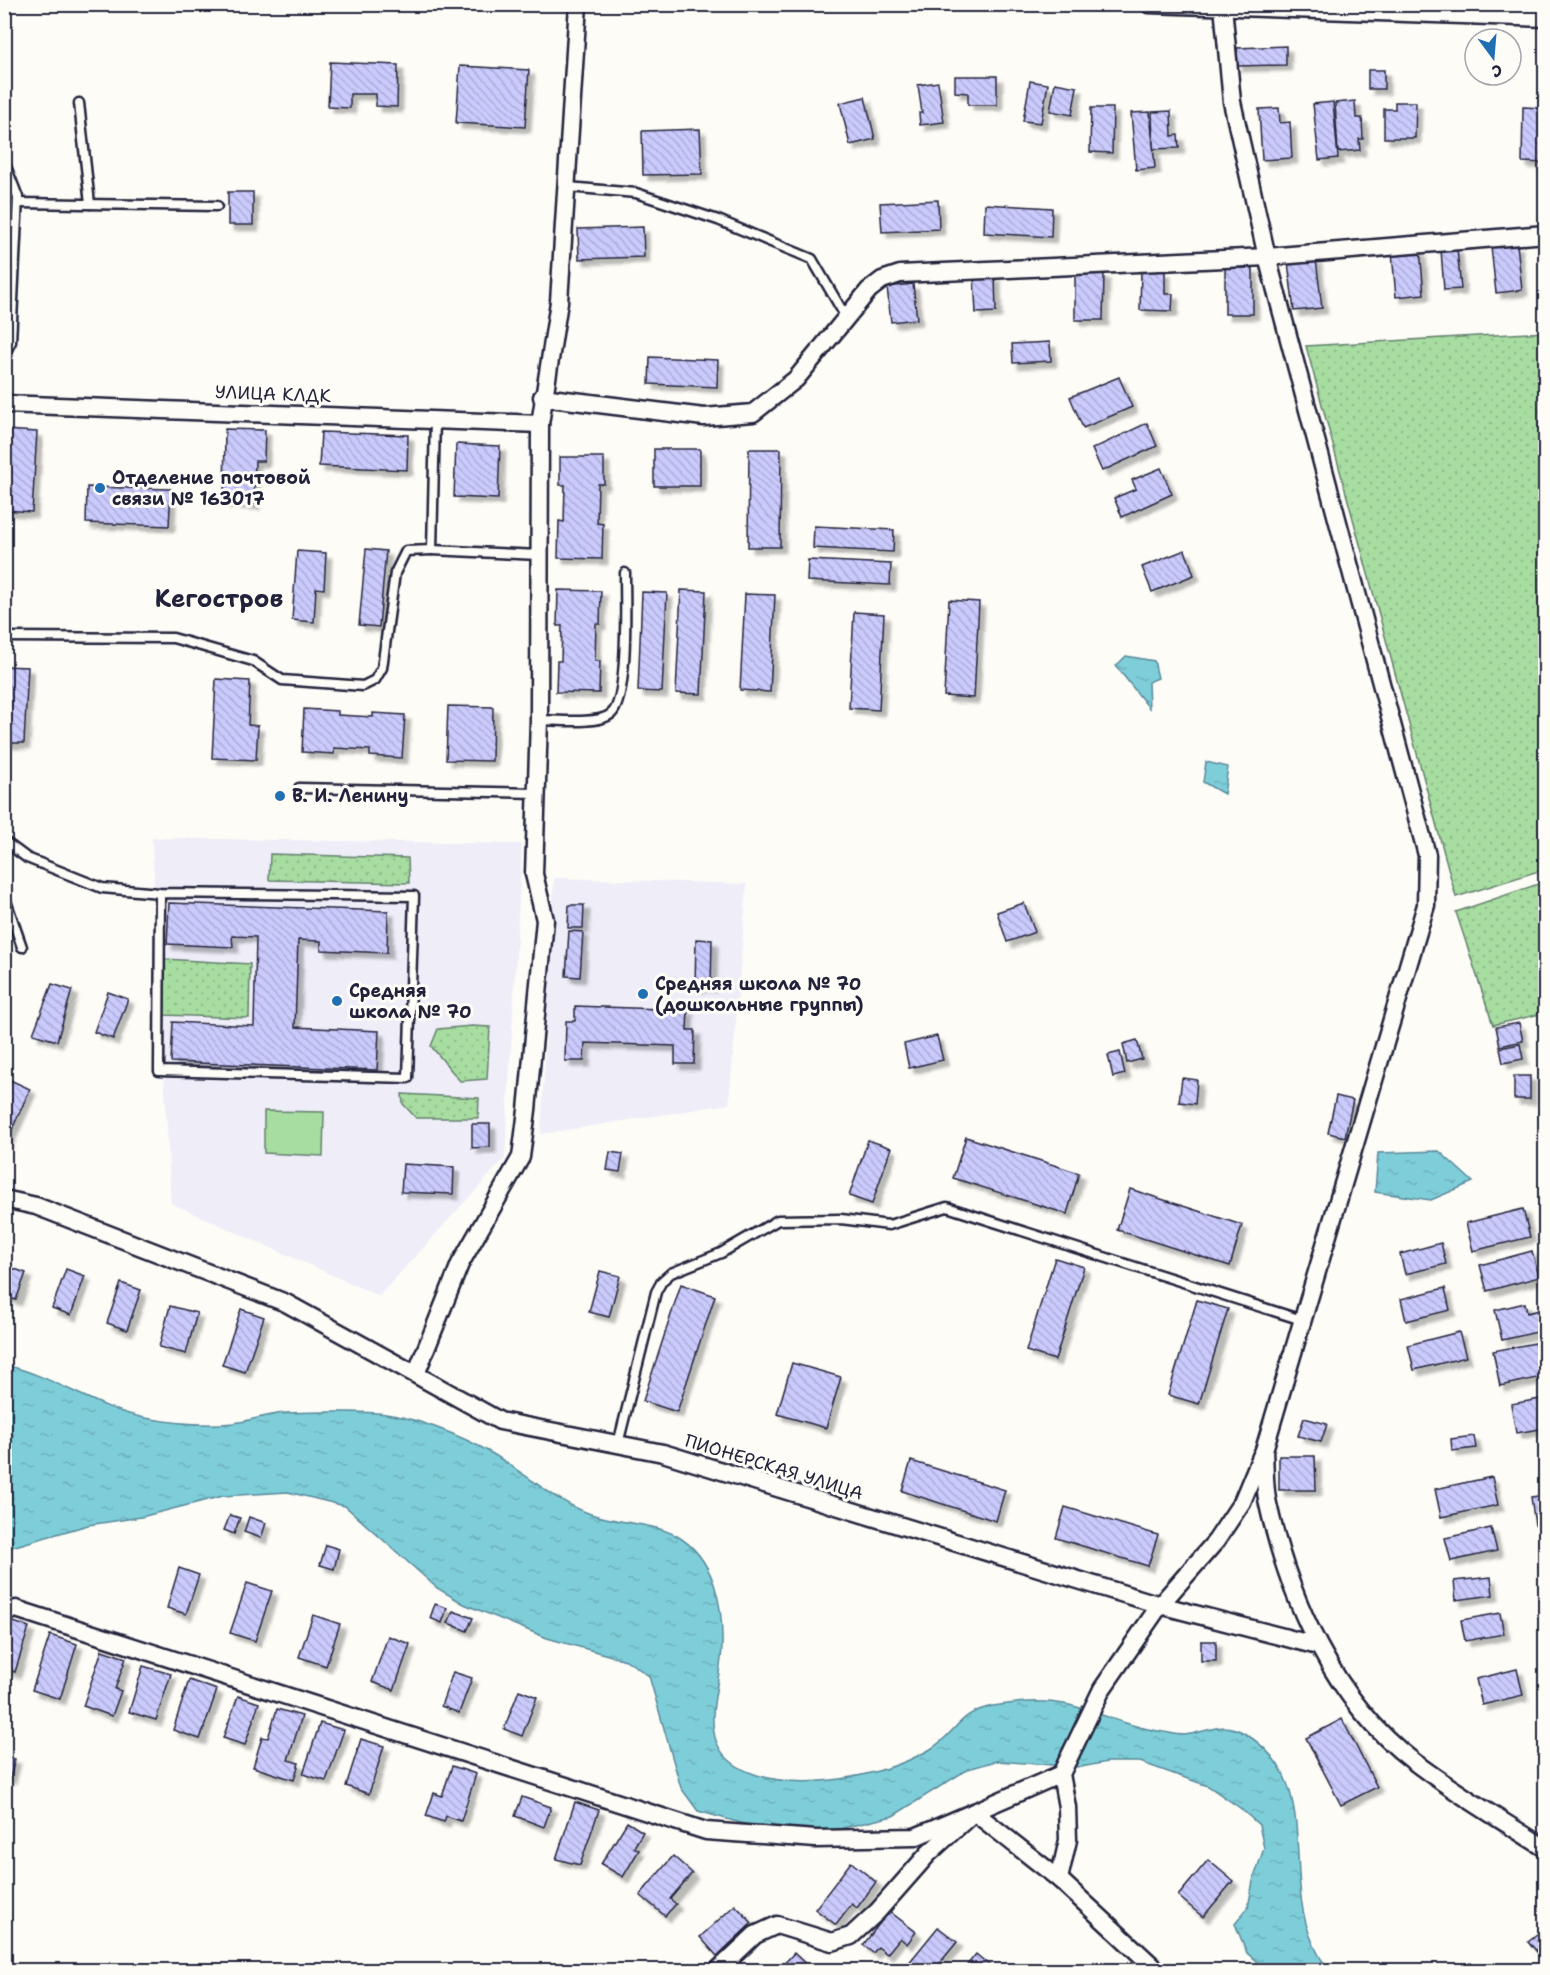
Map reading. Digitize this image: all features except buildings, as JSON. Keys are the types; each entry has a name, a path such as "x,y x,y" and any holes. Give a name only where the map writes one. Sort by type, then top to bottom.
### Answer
{"street":[{"path":"416,1374 460,1264 521,1157 545,920 534,874 539,720 540,424 542,397 559,302 578,4"},
{"path":"1149,4 1545,18"},
{"path":"1059,1879 1068,1840 1067,1807 1061,1774 1102,1689 1160,1605 1216,1541 1242,1502 1264,1450 1426,905 1427,855 1267,257 1232,102 1232,6"},
{"path":"542,397 704,417 753,413 796,379 847,320 869,290 882,280 900,274 1267,257 1545,234"},
{"name":"УЛИЦА КЛДК","path":"4,405 540,424"},
{"name":"ПИОНЕРСКАЯ УЛИЦА","path":"4,1199 36,1206 286,1303 500,1421 663,1453 1160,1605 1318,1646"},
{"path":"1264,1450 1267,1502 1283,1560 1318,1646 1342,1683 1374,1724 1412,1760 1545,1849"},
{"path":"4,1613 16,1610 706,1831 816,1839 915,1837 1061,1774"},
{"path":"974,1812 1059,1879 1157,1971"},
{"path":"718,1971 755,1935 777,1925 832,1942 850,1936 877,1912 928,1854 974,1812"}],"lane":[{"path":"80,103 90,204"},
{"path":"4,161 18,197 11,342 4,355"},
{"path":"567,187 636,193 718,220 812,259 847,320"},
{"path":"18,203 217,206"},
{"path":"432,550 435,419"},
{"path":"4,637 173,638 253,661 282,680 363,686 375,680 382,668 395,573 406,551 538,555"},
{"path":"539,720 601,718 612,714 623,682 625,573"},
{"path":"299,788 536,793"},
{"path":"4,841 27,858 102,888 160,892 414,896 408,1078 159,1071 160,892"},
{"path":"4,895 22,947"},
{"path":"618,1444 656,1292 662,1281 671,1273 721,1253 778,1220 841,1219 889,1225 947,1207 1302,1320"}],"shaded area":[{"name":"Средняя школа № 70","path":"152,838 522,844 505,1158 379,1296 171,1203"},
{"name":"Средняя школа № 70 (дошкольные группы)","path":"554,878 747,884 729,1104 541,1134"}],"green space":[{"path":"1545,332 1545,869 1456,897 1306,346"},
{"path":"270,854 408,858 409,883 269,880"},
{"path":"1544,882 1545,1013 1493,1025 1456,912"},
{"path":"164,959 250,964 249,1018 164,1015"},
{"path":"490,1027 487,1079 460,1081 431,1046 438,1029"},
{"path":"402,1094 479,1098 478,1118 416,1118 403,1104"},
{"path":"264,1111 324,1112 323,1156 264,1153"}],"water":[{"path":"1126,656 1154,661 1158,678 1148,682 1149,708 1116,666"},
{"path":"1206,762 1228,767 1224,794 1203,782"},
{"path":"1439,1151 1473,1182 1431,1200 1375,1192 1378,1153"},
{"path":"5,1365 41,1377 109,1407 145,1418 167,1421 223,1424 280,1414 320,1412 376,1413 404,1418 452,1434 481,1447 559,1499 583,1511 655,1528 677,1536 690,1545 700,1557 714,1584 718,1599 722,1646 714,1702 715,1737 722,1752 735,1765 757,1775 799,1782 868,1774 929,1750 939,1744 971,1713 993,1706 1020,1703 1064,1704 1133,1726 1178,1735 1221,1727 1236,1729 1269,1753 1284,1776 1293,1802 1304,1916 1319,1956 1326,1965 1334,1970 1266,1970 1247,1953 1235,1924 1248,1908 1253,1881 1264,1848 1259,1825 1240,1808 1208,1786 1140,1762 1107,1762 1081,1767 996,1761 968,1769 893,1816 839,1829 810,1832 752,1826 698,1811 681,1788 649,1676 626,1660 547,1638 464,1604 437,1588 345,1506 288,1492 223,1496 141,1517 88,1525 5,1549"}],"place":[{"name":"Отделение почтовой связи № 163017","path":"100,488"},
{"name":"В. И. Ленину","path":"280,796"},
{"name":"Средняя школа № 70 (дошкольные группы)","path":"643,994"},
{"name":"Средняя школа № 70","path":"337,1001"}],"district":[{"name":"Кегостров","path":"219,599"}]}
